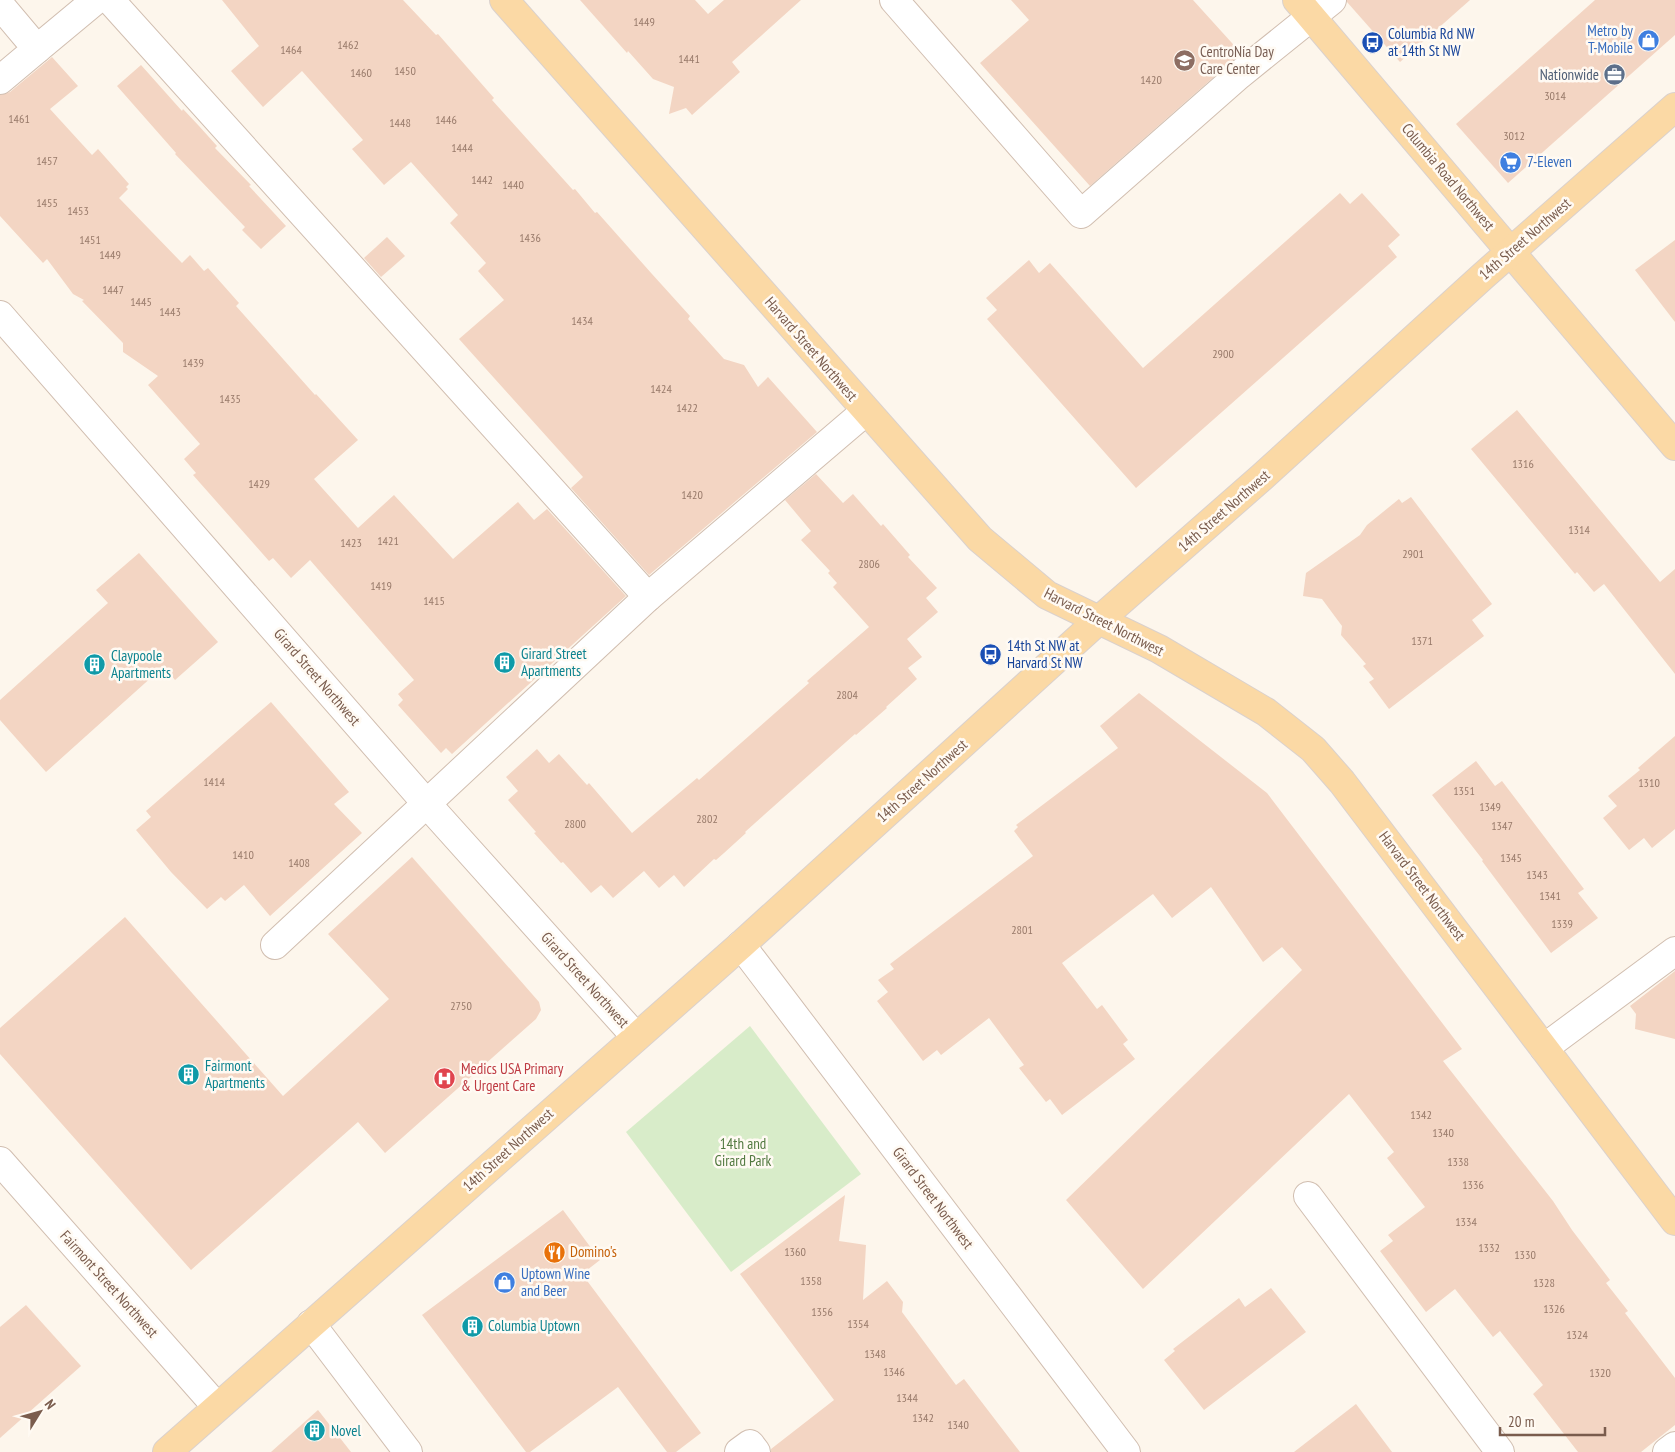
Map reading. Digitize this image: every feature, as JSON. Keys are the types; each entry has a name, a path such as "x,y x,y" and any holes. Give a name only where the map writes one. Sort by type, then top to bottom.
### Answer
{"main road":[{"name":"Harvard Street Northwest","path":"504,0 980,539 1047,595 1159,649 1266,712 1313,749 1342,782 1675,1221"},
{"name":"Columbia Road Northwest","path":"1314,6 1511,251 1675,446"},
{"name":"14th Street Northwest","path":"167,1452 741,945 1099,620 1339,408 1511,251 1675,107"}],"street":[{"path":"0,80 96,0"},
{"path":"110,0 648,597"},
{"path":"894,0 1081,214 1239,75 1314,6"},
{"path":"0,5 37,49"},
{"name":"Girard Street Northwest","path":"0,315 427,804 636,1037"},
{"path":"275,945 648,597 866,411"},
{"name":"Girard Street Northwest","path":"741,945 1126,1452"},
{"path":"1544,1048 1675,951"},
{"name":"Fairmont Street Northwest","path":"0,1161 217,1407"},
{"path":"1308,1196 1500,1452"},
{"path":"311,1324 408,1452"},
{"path":"739,1452 750,1444 756,1452"},
{"path":"1667,1452 1675,1446"}],"green space":[{"name":"14th and Girard Park","path":"750,1026 861,1174 731,1272 626,1132"}],"building":[{"path":"222,0 403,0 436,35 438,34 494,98 492,100 573,190 575,189 595,213 597,212 690,316 688,319 724,359 744,365 758,387 768,377 817,432 649,575 571,488 583,477 459,339 504,300 478,271 486,263 450,223 458,215 411,162 384,185 352,149 363,140 302,71 263,107 231,71 259,46"},
{"path":"580,0 695,0 708,14 724,0 801,0 732,62 740,72 692,115 686,108 669,114 674,87 653,79"},
{"path":"1011,0 1193,0 1241,53 1090,186 980,63 1029,20"},
{"path":"1347,0 1470,0 1400,62"},
{"path":"1595,0 1675,0 1675,35 1508,183 1456,124"},
{"path":"52,57 78,86 50,109 92,155 98,149 129,184 126,187 128,189 119,198 182,263 190,255 204,271 208,268 239,303 236,306 315,395 358,440 314,479 358,528 394,495 453,559 518,502 534,520 547,509 626,596 452,754 446,748 441,753 398,705 403,700 398,694 414,680 310,560 291,578 273,558 269,561 193,475 196,473 184,459 200,444 148,385 158,376 123,352 123,343 82,301 84,300 73,294 47,259 43,263 0,216 0,95 10,92"},
{"path":"141,65 182,111 183,109 199,126 217,146 215,148 251,185 249,186 286,226 261,249 242,230 245,227 175,154 117,86"},
{"path":"1340,193 1350,204 1362,193 1400,235 1388,246 1397,257 1136,488 987,319 997,310 986,298 1029,260 1039,273 1050,263 1143,368"},
{"path":"387,237 405,256 381,277 364,258"},
{"path":"1675,240 1675,322 1635,270"},
{"path":"1517,410 1660,582 1675,569 1675,674 1604,584 1594,592 1577,572 1575,574 1471,449"},
{"path":"816,474 843,503 853,494 881,526 883,524 910,555 908,557 937,588 926,598 938,612 907,639 922,657 908,668 917,679 887,708 855,734 684,887 674,875 659,888 644,871 613,898 601,885 591,893 534,833 536,832 508,800 518,791 506,777 537,749 549,763 559,754 587,785 589,783 632,833 697,778 699,780 869,627 833,587 837,583 828,573 830,571 801,540 811,531 785,500"},
{"path":"1411,497 1492,604 1472,620 1484,636 1389,709 1369,682 1374,679 1363,666 1366,664 1341,635 1342,626 1322,599 1303,596 1306,573 1360,535 1367,525 1399,499 1402,503"},
{"name":"Claypoole Apartments","path":"139,553 218,642 175,680 164,666 46,772 0,720 0,700 108,603 96,590"},
{"path":"1139,693 1267,793 1462,1049 1443,1061 1553,1201 1572,1230 1610,1280 1606,1283 1628,1311 1625,1313 1675,1378 1675,1425 1641,1452 1578,1452 1533,1394 1543,1385 1500,1331 1493,1337 1455,1289 1426,1312 1380,1251 1393,1241 1388,1235 1425,1207 1387,1158 1394,1152 1349,1094 1143,1289 1066,1200 1302,970 1282,947 1263,962 1211,887 1172,918 1153,894 1062,963 1097,1009 1102,1005 1128,1040 1123,1044 1135,1059 1062,1115 1050,1099 1046,1102 1019,1068 1024,1065 989,1018 941,1055 937,1050 923,1061 877,1001 888,992 878,980 894,969 890,964 1033,856 1014,831 1018,827 1016,825 1118,748 1100,726"},
{"path":"271,702 349,792 334,804 362,833 270,916 244,885 225,901 221,897 207,909 171,872 136,830 151,817 146,811"},
{"path":"1675,736 1675,829 1652,848 1644,838 1629,850 1603,818 1617,806 1608,796 1640,770 1638,768"},
{"path":"1476,761 1495,786 1502,781 1584,889 1578,893 1598,918 1551,953 1483,860 1432,795"},
{"path":"412,857 539,1002 541,1010 536,1019 385,1153 358,1122 191,1270 0,1054 0,1028 125,917 283,1096 389,999 328,934"},
{"path":"1675,971 1675,1039 1635,1029 1636,1014 1630,1006"},
{"path":"845,1195 839,1241 866,1245 863,1300 887,1281 903,1302 902,1312 956,1385 964,1379 1020,1452 771,1452 771,1449 834,1400 740,1274"},
{"name":"Columbia Uptown","path":"563,1210 600,1260 582,1274 701,1433 676,1452 667,1452 618,1387 530,1452 526,1452 422,1315"},
{"path":"1271,1288 1306,1332 1204,1410 1164,1360 1175,1351 1173,1349 1239,1298 1245,1307"},
{"path":"26,1305 81,1366 0,1438 0,1327"},
{"path":"1356,1404 1392,1452 1294,1452"},
{"name":"Novel","path":"318,1410 351,1452 271,1452"}],"place":[{"name":"Metro by T-Mobile","path":"1649,40"},
{"name":"Columbia Rd NW at 14th St NW","path":"1372,43"},
{"name":"CentroNía Day Care Center","path":"1184,61"},
{"name":"Nationwide","path":"1615,75"},
{"name":"7-Eleven","path":"1511,162"},
{"name":"14th St NW at Harvard St NW","path":"991,655"},
{"name":"Girard Street Apartments","path":"505,663"},
{"name":"Claypoole Apartments","path":"95,665"},
{"name":"Fairmont Apartments","path":"189,1075"},
{"name":"Medics USA Primary & Urgent Care","path":"445,1078"},
{"name":"Domino's","path":"554,1252"},
{"name":"Uptown Wine and Beer","path":"505,1283"},
{"name":"Columbia Uptown","path":"472,1326"},
{"name":"Novel","path":"315,1431"}]}
